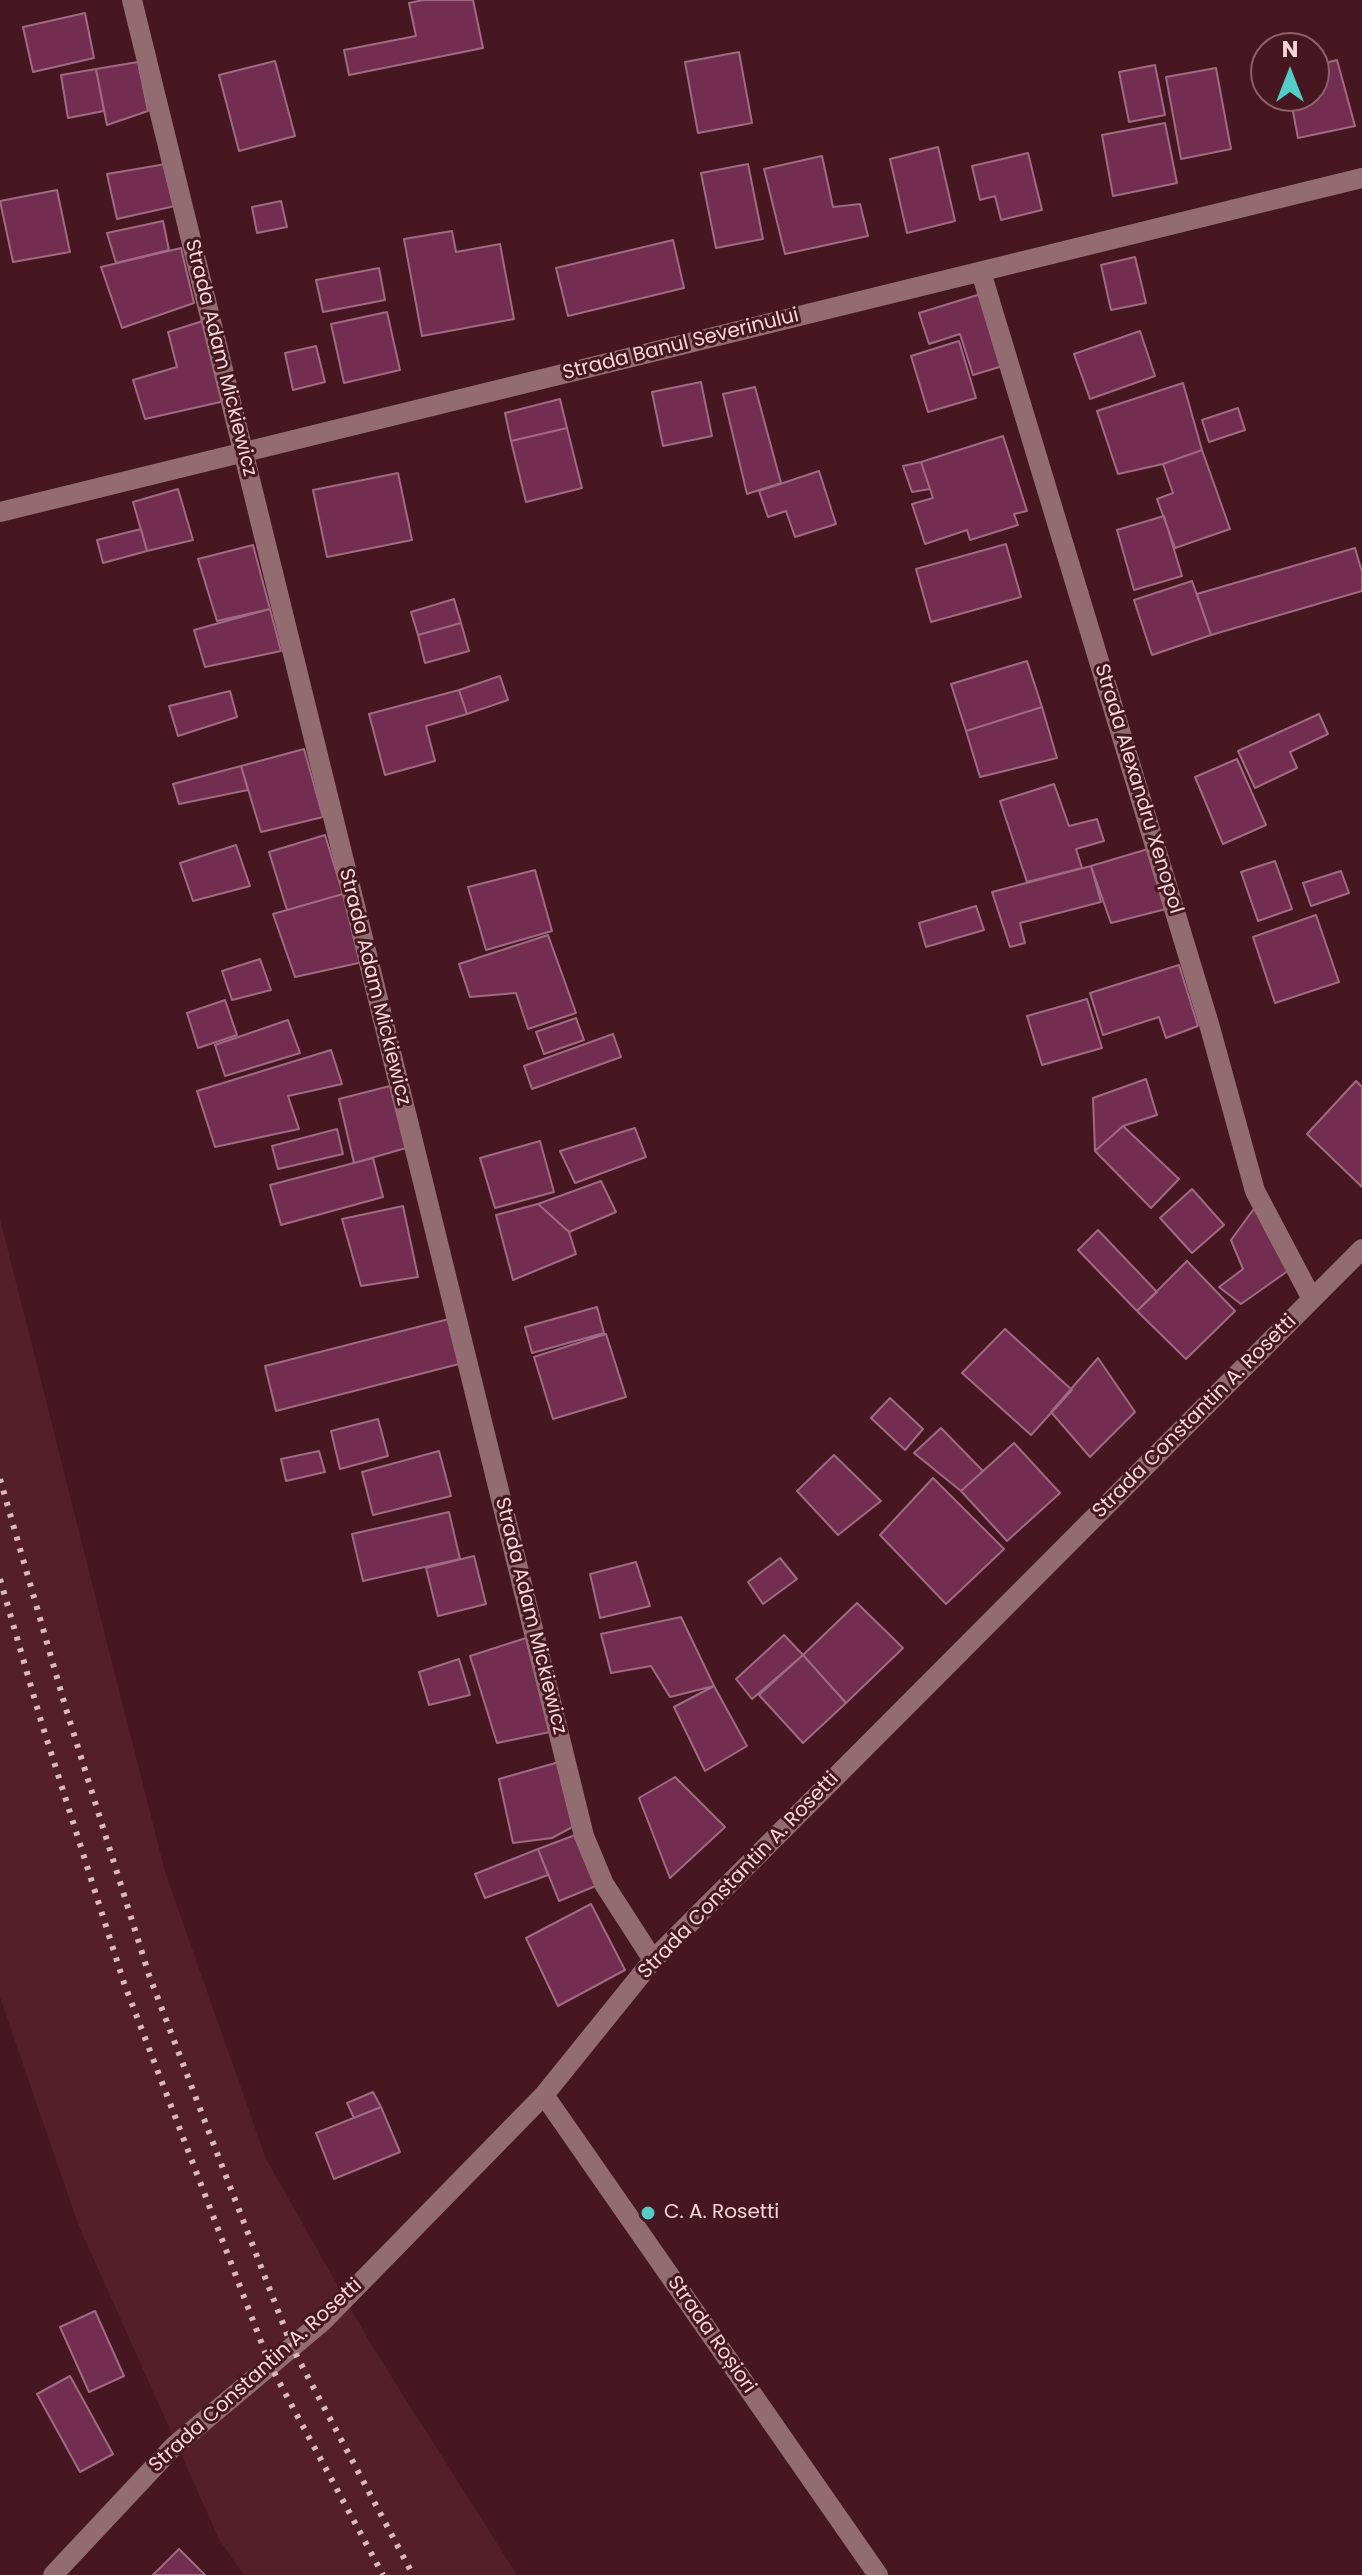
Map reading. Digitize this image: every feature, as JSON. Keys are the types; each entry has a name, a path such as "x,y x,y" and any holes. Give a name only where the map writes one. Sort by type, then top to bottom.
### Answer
{"street":[{"name":"Strada Adam Mickiewicz","path":"132,0 584,1836 604,1884 653,1960"},
{"name":"Strada Banul Severinului","path":"0,512 1362,178"},
{"name":"Strada Alexandru Xenopol","path":"981,272 1209,1024 1255,1191 1312,1299"},
{"name":"Strada Constantin A. Rosetti","path":"53,2575 173,2447 323,2321 544,2095 653,1960 1362,1249"},
{"name":"Strada Roșiori","path":"544,2095 878,2575"}],"shaded area":[{"path":"0,1219 165,1872 266,2159 372,2346 517,2575 244,2575 220,2541 78,2224 0,1997"}],"building":[{"path":"473,0 483,48 349,75 344,50 416,36 409,3"},
{"path":"85,13 94,58 33,72 23,27"},
{"path":"739,52 752,123 698,133 685,62"},
{"path":"1337,60 1355,126 1298,138 1293,112 1330,112 1330,62"},
{"path":"275,61 295,136 239,151 219,75"},
{"path":"138,62 148,111 107,125 96,69"},
{"path":"1155,65 1165,115 1129,122 1119,72"},
{"path":"1216,68 1231,149 1181,159 1166,77"},
{"path":"96,69 104,111 68,118 61,75"},
{"path":"1165,123 1177,183 1113,196 1102,135"},
{"path":"938,147 955,221 907,233 890,159"},
{"path":"1028,153 1042,210 1001,220 995,196 980,200 972,166"},
{"path":"822,156 833,207 860,204 868,236 785,254 764,169"},
{"path":"166,164 175,206 117,219 107,174"},
{"path":"748,164 763,239 716,248 701,173"},
{"path":"57,190 70,252 13,262 0,201"},
{"path":"281,201 287,227 257,233 252,207"},
{"path":"163,221 169,250 116,263 107,233"},
{"path":"452,231 456,252 500,244 514,319 422,336 404,239"},
{"path":"673,240 684,288 568,316 556,268"},
{"path":"181,248 194,303 122,328 101,267"},
{"path":"1135,257 1146,303 1111,310 1101,265"},
{"path":"379,268 385,300 323,312 316,280"},
{"path":"984,293 1006,365 973,375 960,334 929,344 919,313"},
{"path":"387,312 400,370 344,383 331,324"},
{"path":"206,320 225,401 145,419 133,380 177,367 168,332"},
{"path":"1140,331 1155,376 1090,399 1074,354"},
{"path":"959,341 976,398 928,412 911,356"},
{"path":"316,346 325,382 293,390 285,353"},
{"path":"701,382 712,436 663,446 652,392"},
{"path":"1183,383 1202,450 1163,464 1118,474 1097,411"},
{"path":"755,387 781,483 747,494 723,394"},
{"path":"560,399 567,428 511,441 505,413"},
{"path":"1238,408 1245,430 1209,442 1202,420"},
{"path":"567,428 582,488 526,502 511,441"},
{"path":"1003,436 1027,511 1014,514 1018,525 970,540 967,530 925,544 912,504 933,498 921,462"},
{"path":"1202,450 1230,529 1175,548 1157,499 1173,493 1163,464"},
{"path":"921,462 930,489 912,492 903,466"},
{"path":"819,471 836,524 795,537 786,511 768,517 759,491"},
{"path":"398,473 412,540 327,557 313,490"},
{"path":"178,489 193,540 147,551 133,502"},
{"path":"1164,516 1182,576 1134,590 1117,530"},
{"path":"141,529 147,551 103,563 97,540"},
{"path":"1006,544 1021,597 931,622 916,569"},
{"path":"253,545 270,609 217,621 198,559"},
{"path":"1355,548 1362,572 1362,591 1211,635 1197,594"},
{"path":"1192,581 1211,635 1152,655 1134,600"},
{"path":"454,599 461,623 418,635 411,612"},
{"path":"270,609 281,651 205,667 194,630"},
{"path":"461,623 469,651 425,663 418,635"},
{"path":"1027,661 1042,707 966,731 951,684"},
{"path":"500,676 508,700 467,714 459,690"},
{"path":"459,690 467,714 426,726 435,761 385,775 369,714"},
{"path":"230,691 237,717 178,736 169,706"},
{"path":"1042,707 1057,758 980,777 966,731"},
{"path":"1319,714 1328,734 1290,752 1297,768 1255,788 1238,751"},
{"path":"304,749 323,817 261,832 241,766"},
{"path":"1237,759 1266,825 1223,844 1195,777"},
{"path":"241,766 248,790 179,804 173,784"},
{"path":"1054,784 1069,826 1097,819 1104,841 1076,849 1082,868 1027,882 1000,801"},
{"path":"325,835 343,894 287,910 269,852"},
{"path":"236,845 250,886 193,901 180,863"},
{"path":"1148,849 1166,909 1111,923 1091,866"},
{"path":"1275,861 1292,909 1258,921 1241,872"},
{"path":"1091,866 1101,902 1020,923 1025,943 1010,947 992,892"},
{"path":"535,870 552,931 486,950 468,887"},
{"path":"1341,871 1349,893 1311,906 1303,883"},
{"path":"343,894 363,962 295,977 273,914"},
{"path":"976,906 984,930 926,947 919,923"},
{"path":"1316,915 1339,982 1275,1003 1253,937"},
{"path":"548,935 576,1013 528,1029 516,993 470,997 459,964"},
{"path":"260,959 271,990 232,1000 222,971"},
{"path":"1179,965 1198,1026 1166,1038 1159,1017 1103,1035 1090,993"},
{"path":"1087,999 1102,1048 1042,1065 1027,1016"},
{"path":"225,1000 237,1035 198,1048 187,1013"},
{"path":"576,1018 584,1040 544,1054 536,1032"},
{"path":"288,1020 300,1053 225,1076 215,1045"},
{"path":"613,1034 621,1057 532,1089 524,1066"},
{"path":"331,1050 342,1084 288,1096 299,1129 215,1147 197,1091"},
{"path":"1146,1079 1157,1115 1123,1126 1095,1151 1093,1098"},
{"path":"1356,1081 1362,1087 1362,1187 1307,1134"},
{"path":"390,1086 406,1148 354,1163 339,1099"},
{"path":"1123,1126 1179,1179 1151,1208 1095,1151"},
{"path":"635,1128 646,1157 575,1183 560,1151"},
{"path":"337,1129 343,1154 278,1169 272,1146"},
{"path":"540,1141 554,1192 495,1208 480,1158"},
{"path":"373,1158 383,1197 281,1225 270,1185"},
{"path":"601,1181 616,1212 569,1232 538,1204"},
{"path":"1192,1189 1224,1225 1192,1253 1160,1218"},
{"path":"538,1204 569,1232 576,1254 513,1280 496,1215"},
{"path":"403,1206 418,1277 361,1286 342,1219"},
{"path":"1256,1206 1292,1268 1241,1304 1219,1287 1243,1269 1231,1240"},
{"path":"1098,1230 1157,1292 1137,1311 1078,1250"},
{"path":"1187,1261 1235,1311 1186,1359 1137,1311"},
{"path":"597,1307 604,1333 532,1353 525,1327"},
{"path":"449,1319 459,1364 276,1411 265,1366"},
{"path":"1005,1329 1072,1390 1031,1435 962,1373"},
{"path":"606,1334 626,1397 553,1419 534,1357"},
{"path":"1098,1358 1135,1412 1090,1457 1051,1412"},
{"path":"890,1398 923,1429 905,1450 871,1418"},
{"path":"378,1419 388,1456 340,1469 331,1431"},
{"path":"941,1428 983,1471 961,1491 914,1453"},
{"path":"1014,1443 1060,1493 1007,1541 961,1491"},
{"path":"319,1451 325,1472 286,1481 281,1459"},
{"path":"439,1451 451,1496 373,1515 362,1472"},
{"path":"834,1455 881,1501 838,1535 797,1491"},
{"path":"933,1478 1004,1549 946,1604 880,1535"},
{"path":"449,1512 460,1559 363,1581 352,1534"},
{"path":"474,1556 486,1604 438,1616 426,1568"},
{"path":"780,1558 797,1579 763,1604 748,1582"},
{"path":"636,1562 650,1606 600,1618 590,1574"},
{"path":"857,1603 903,1648 846,1703 803,1655"},
{"path":"681,1617 714,1686 670,1697 651,1666 611,1673 601,1634"},
{"path":"784,1635 803,1655 752,1699 736,1679"},
{"path":"526,1638 550,1732 497,1743 470,1656"},
{"path":"803,1655 846,1703 803,1743 759,1695"},
{"path":"459,1659 470,1695 429,1705 419,1672"},
{"path":"714,1686 747,1746 705,1771 674,1707"},
{"path":"559,1762 576,1825 552,1838 513,1843 499,1779"},
{"path":"675,1777 725,1827 670,1878 639,1798"},
{"path":"578,1834 598,1885 559,1901 538,1849"},
{"path":"538,1849 548,1875 485,1898 475,1874"},
{"path":"591,1904 625,1970 558,2006 526,1938"},
{"path":"373,2092 381,2107 354,2118 347,2103"},
{"path":"381,2107 400,2152 334,2179 316,2133"},
{"path":"95,2311 124,2376 89,2392 60,2327"},
{"path":"70,2376 113,2454 80,2472 37,2394"},
{"path":"179,2549 205,2575 153,2575"}],"railway":[{"path":"0,1479 66,1709 149,1975 292,2347 413,2575"},
{"path":"0,1579 41,1721 124,1983 270,2365 383,2575"}],"place":[{"name":"C. A. Rosetti","path":"648,2213"}]}
